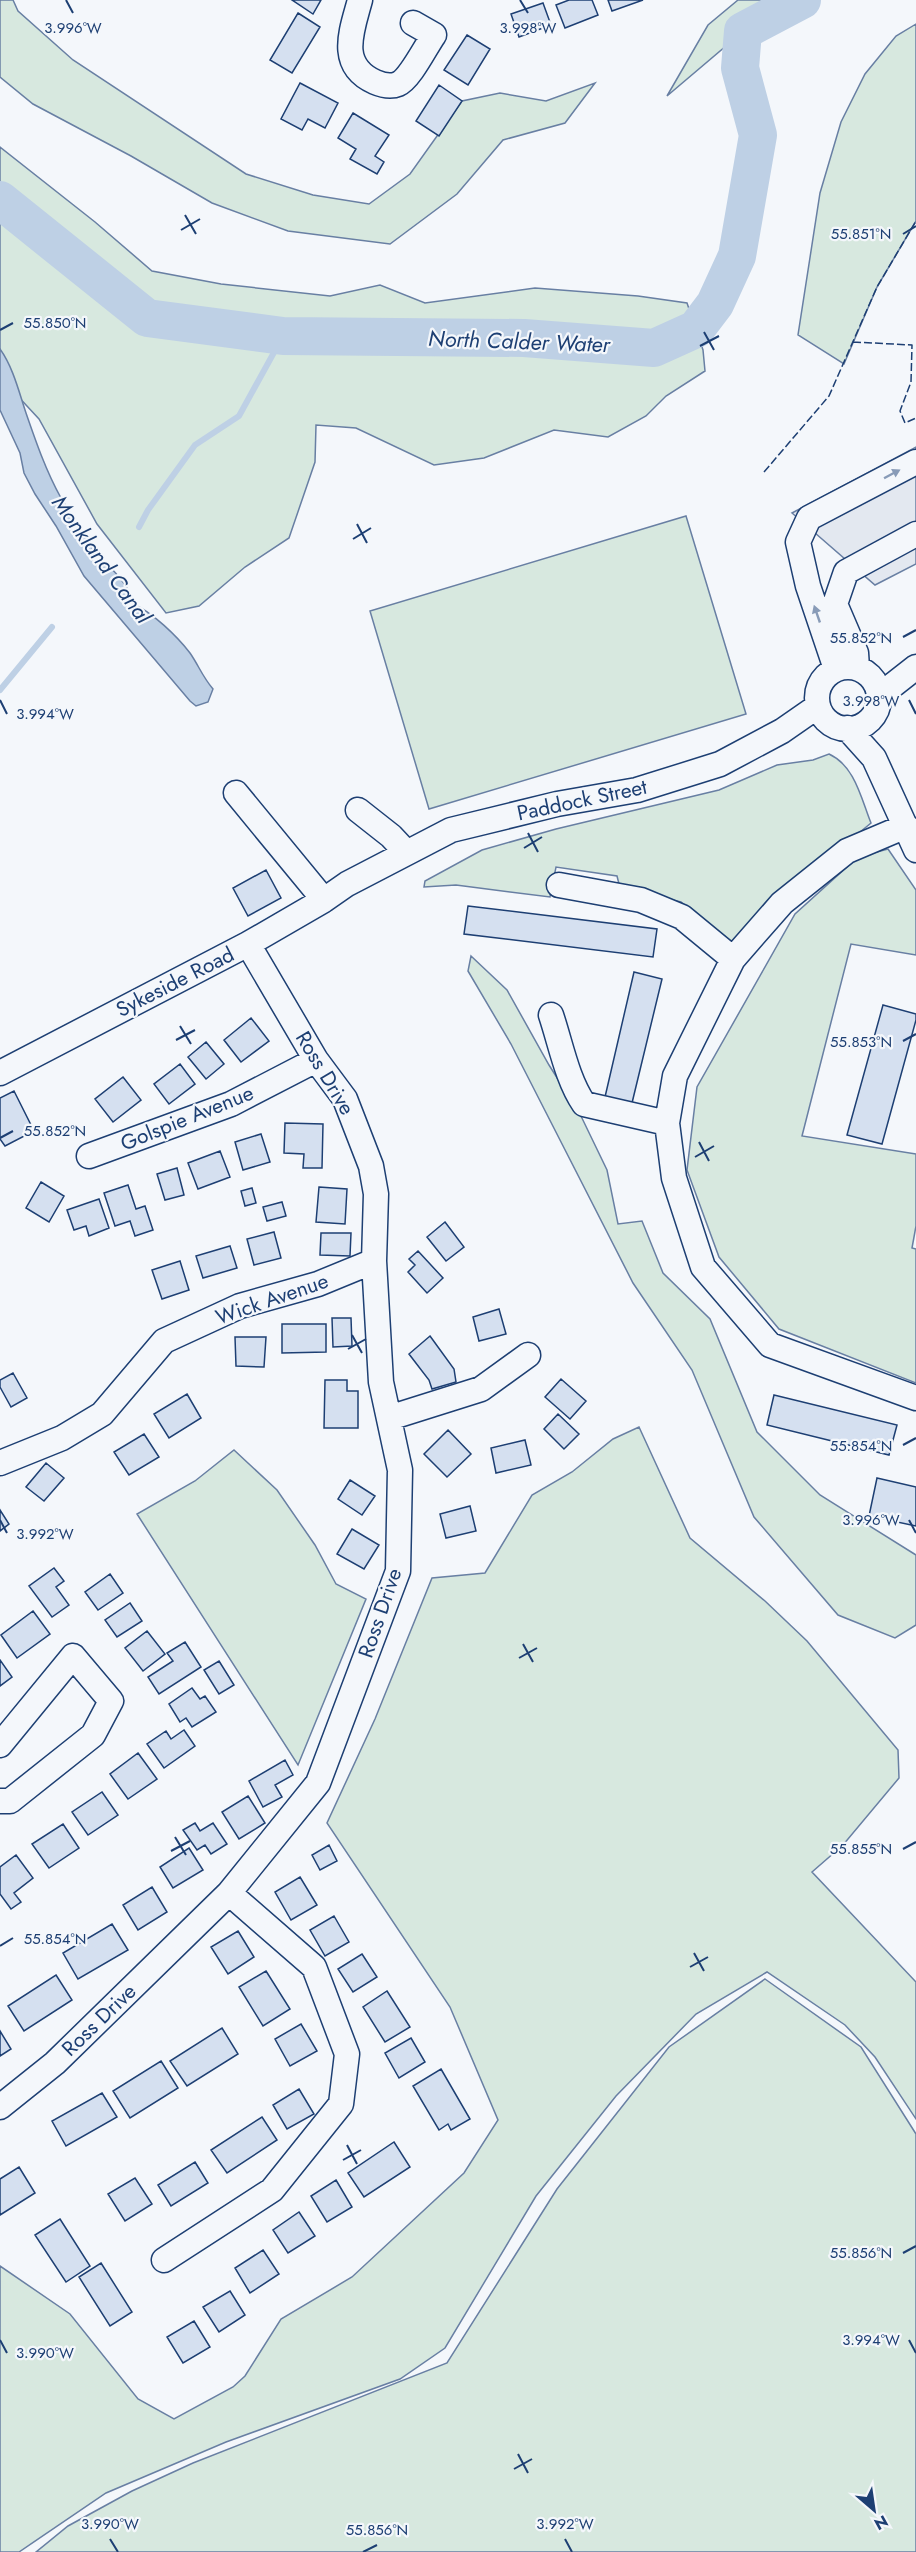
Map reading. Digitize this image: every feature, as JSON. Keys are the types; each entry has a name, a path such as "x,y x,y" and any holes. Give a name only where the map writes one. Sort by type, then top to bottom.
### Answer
{"street":[{"path":"360,0 350,38 350,51 363,75 377,82 390,86 405,79 434,35 413,23"},
{"path":"863,685 806,580 798,542 808,518 916,462"},
{"path":"806,580 846,572 916,534"},
{"path":"846,572 835,604 856,653 874,758 916,850"},
{"path":"874,758 831,719 818,691 822,681 863,685 913,669"},
{"name":"Paddock Street","path":"347,884 451,830 557,804 637,789 720,764 782,731 831,719 865,723 863,685"},
{"path":"236,793 324,900"},
{"path":"358,810 391,836 406,852"},
{"path":"906,826 847,851 782,903 733,959 675,1076 667,1124 674,1178 704,1267 770,1345 916,1398"},
{"name":"Sykeside Road","path":"0,1073 248,944 347,884"},
{"path":"559,885 641,900 682,917 733,959"},
{"name":"Ross Drive","path":"0,2107 55,2063 229,1893 318,1783 398,1570 400,1470 381,1382 374,1261 376,1194 371,1166 345,1099 316,1060 248,944"},
{"path":"550,1015 567,1064 572,1087 584,1104 667,1124"},
{"name":"Golspie Avenue","path":"89,1156 231,1104 316,1060"},
{"name":"Wick Avenue","path":"0,1462 62,1438 102,1414 164,1341 240,1306 318,1284 374,1261"},
{"path":"389,1418 481,1389 528,1355"},
{"path":"0,1745 73,1656 111,1701 93,1735 10,1801 0,1801"},
{"path":"164,2260 272,2190 341,2104 348,2054 314,1967 229,1893"}],"shaded area":[{"path":"0,0 13,0 18,11 73,60 246,174 313,195 369,204 410,174 462,101 500,93 546,101 595,83 565,123 503,140 457,194 390,244 288,231 212,203 131,156 33,104 0,77"},
{"path":"738,0 785,0 772,7 667,96 708,25"},
{"path":"916,24 916,221 877,287 844,364 798,335 820,193 841,122 865,74 896,36"},
{"path":"0,147 95,222 152,271 221,284 330,296 380,285 425,303 535,288 638,296 687,303 703,350 705,371 666,396 646,416 608,437 554,430 484,458 434,465 356,428 316,425 315,462 289,538 245,567 199,606 166,613 97,524 39,419 0,377"},
{"path":"916,447 916,564 875,585 792,513"},
{"path":"686,516 746,714 429,809 370,611"},
{"path":"829,754 838,759 851,775 871,823 843,846 742,943 729,945 681,902 620,888 617,876 556,867 550,897 456,885 424,887 425,881 482,850 556,829 719,790 777,765 813,760"},
{"path":"888,849 916,890 916,955 851,944 802,1136 916,1154 916,1226 912,1248 916,1249 916,1383 779,1329 719,1257 687,1170 697,1087 795,914 858,857"},
{"path":"471,956 507,990 549,1065 580,1114 607,1170 618,1224 642,1221 663,1273 710,1319 757,1432 820,1495 916,1555 916,1625 895,1638 838,1615 754,1517 692,1370 633,1283 511,1044 468,971"},
{"path":"639,1427 690,1538 765,1601 807,1641 898,1750 899,1778 843,1845 812,1872 916,1982 916,2119 875,2057 845,2025 767,1972 696,2014 616,2096 536,2196 445,2348 400,2379 226,2442 106,2493 19,2552 0,2552 0,2266 70,2314 138,2399 174,2419 233,2387 245,2376 281,2319 352,2277 464,2173 498,2120 450,2007 327,1823 375,1719 432,1578 485,1573 532,1495 572,1472 613,1439"},
{"path":"234,1450 277,1490 315,1545 336,1584 366,1599 298,1765 137,1514 195,1481"},
{"path":"765,1979 861,2047 916,2134 916,2552 36,2552 68,2526 132,2491 193,2463 447,2363 557,2189 669,2047"}],"water":[{"name":"Monkland Canal","path":"0,349 12,372 42,456 61,498 95,552 126,587 133,604 164,625 190,653 213,689 208,702 196,706 190,701 84,576 35,494 24,473 20,453 0,410"}],"building":[{"path":"292,0 321,0 313,14"},
{"path":"569,0 592,0 598,15 565,28 556,5"},
{"path":"608,0 643,0 612,11"},
{"path":"543,3 551,25 519,37 511,14"},
{"path":"298,13 320,27 292,73 270,60"},
{"path":"467,35 490,49 468,85 444,70"},
{"path":"300,83 338,103 325,128 308,119 302,130 281,119"},
{"path":"439,85 462,101 439,136 416,121"},
{"path":"353,113 389,135 375,156 384,162 377,174 350,159 356,149 338,138"},
{"path":"266,870 281,898 248,916 233,888"},
{"path":"468,906 657,929 653,957 464,934"},
{"path":"634,972 662,979 632,1103 605,1097"},
{"path":"883,1005 916,1014 916,1020 882,1144 847,1135"},
{"path":"251,1018 269,1041 241,1062 224,1040"},
{"path":"206,1042 224,1064 206,1079 188,1057"},
{"path":"180,1064 195,1084 169,1104 154,1084"},
{"path":"123,1077 141,1100 113,1122 95,1099"},
{"path":"14,1091 34,1131 5,1146 0,1139 0,1098"},
{"path":"285,1123 323,1124 322,1168 303,1168 304,1154 284,1153"},
{"path":"261,1134 270,1162 243,1170 235,1142"},
{"path":"220,1151 230,1177 198,1189 188,1163"},
{"path":"177,1168 184,1195 165,1200 157,1174"},
{"path":"41,1182 64,1196 49,1222 26,1208"},
{"path":"128,1185 136,1209 145,1206 153,1230 135,1236 130,1221 115,1226 104,1193"},
{"path":"319,1187 347,1189 345,1224 316,1222"},
{"path":"252,1188 256,1203 245,1206 241,1191"},
{"path":"99,1199 109,1228 89,1236 86,1226 74,1230 67,1210"},
{"path":"282,1202 286,1216 267,1221 263,1207"},
{"path":"445,1222 464,1247 446,1261 427,1237"},
{"path":"274,1232 281,1258 254,1265 247,1239"},
{"path":"321,1233 351,1233 350,1256 320,1255"},
{"path":"230,1246 237,1268 203,1278 196,1256"},
{"path":"418,1251 443,1278 427,1293 408,1272 415,1265 409,1259"},
{"path":"180,1261 189,1290 162,1299 152,1270"},
{"path":"499,1309 506,1334 479,1341 473,1317"},
{"path":"332,1318 351,1318 352,1346 333,1347"},
{"path":"282,1324 326,1324 326,1352 282,1353"},
{"path":"430,1336 454,1369 456,1382 432,1389 429,1380 409,1354"},
{"path":"235,1337 266,1337 264,1367 236,1366"},
{"path":"13,1373 27,1398 11,1407 0,1387 0,1380"},
{"path":"561,1379 586,1401 570,1419 545,1397"},
{"path":"325,1380 347,1380 347,1391 358,1391 358,1428 324,1428"},
{"path":"187,1394 201,1418 169,1438 154,1414"},
{"path":"774,1395 897,1425 889,1455 767,1425"},
{"path":"558,1414 579,1434 564,1449 544,1429"},
{"path":"448,1430 471,1454 447,1477 424,1454"},
{"path":"144,1434 159,1457 129,1475 114,1452"},
{"path":"525,1440 531,1465 496,1473 491,1448"},
{"path":"46,1463 64,1478 44,1501 26,1487"},
{"path":"877,1478 916,1487 916,1526 869,1516"},
{"path":"350,1480 375,1496 362,1515 338,1499"},
{"path":"470,1506 476,1531 446,1538 440,1514"},
{"path":"0,1510 9,1524 0,1531"},
{"path":"352,1529 379,1545 364,1569 337,1554"},
{"path":"54,1568 64,1581 56,1587 69,1605 52,1617 29,1586"},
{"path":"110,1574 123,1593 98,1610 85,1592"},
{"path":"130,1603 142,1621 117,1637 105,1620"},
{"path":"33,1611 50,1634 17,1658 1,1635"},
{"path":"147,1631 165,1654 143,1671 125,1648"},
{"path":"185,1642 201,1667 159,1694 148,1677 173,1661 167,1653"},
{"path":"0,1660 12,1677 0,1686"},
{"path":"219,1661 234,1685 219,1694 204,1670"},
{"path":"192,1688 200,1699 205,1696 216,1712 192,1727 186,1718 180,1722 169,1704"},
{"path":"184,1730 195,1746 164,1768 147,1744 166,1731 171,1739"},
{"path":"138,1753 157,1779 128,1799 110,1774"},
{"path":"285,1760 293,1775 275,1785 282,1797 263,1807 249,1781"},
{"path":"102,1792 118,1815 88,1835 72,1812"},
{"path":"248,1796 265,1823 239,1839 222,1812"},
{"path":"195,1823 200,1831 213,1823 227,1844 211,1854 205,1845 197,1850 183,1830"},
{"path":"63,1824 79,1848 49,1868 32,1844"},
{"path":"329,1845 337,1861 320,1870 312,1855"},
{"path":"189,1848 203,1870 173,1888 160,1867"},
{"path":"16,1855 33,1878 14,1893 21,1902 11,1909 0,1894 0,1867"},
{"path":"300,1877 317,1905 291,1920 275,1892"},
{"path":"152,1887 167,1912 138,1930 123,1905"},
{"path":"334,1916 349,1942 325,1956 310,1930"},
{"path":"112,1924 128,1950 78,1979 63,1953"},
{"path":"238,1931 254,1957 228,1974 211,1947"},
{"path":"362,1954 377,1977 353,1992 338,1969"},
{"path":"266,1971 290,2009 263,2026 239,1987"},
{"path":"56,1975 72,2000 24,2031 8,2006"},
{"path":"387,1991 410,2027 385,2042 363,2007"},
{"path":"301,2024 317,2051 290,2066 275,2039"},
{"path":"222,2028 238,2054 187,2086 170,2061"},
{"path":"0,2031 11,2049 0,2056"},
{"path":"411,2038 425,2062 399,2078 385,2053"},
{"path":"161,2061 178,2088 130,2118 113,2091"},
{"path":"441,2069 470,2119 451,2130 448,2124 439,2130 413,2086"},
{"path":"299,2089 314,2114 287,2129 273,2105"},
{"path":"102,2093 117,2117 66,2146 52,2121"},
{"path":"262,2117 277,2140 227,2173 211,2150"},
{"path":"394,2142 410,2167 364,2197 348,2173"},
{"path":"195,2162 208,2183 171,2206 158,2185"},
{"path":"19,2167 35,2193 0,2215 0,2179"},
{"path":"135,2178 152,2204 125,2221 108,2194"},
{"path":"336,2180 352,2207 327,2222 311,2196"},
{"path":"299,2212 315,2236 288,2253 273,2230"},
{"path":"60,2219 90,2266 66,2282 35,2235"},
{"path":"263,2250 279,2274 250,2293 235,2268"},
{"path":"101,2263 132,2312 110,2326 79,2277"},
{"path":"230,2291 245,2315 219,2332 203,2307"},
{"path":"194,2321 210,2347 183,2363 167,2337"}],"waterway":[{"name":"North Calder Water","path":"0,200 147,318 283,336 524,338 654,348 696,329 715,304 737,256 758,135 740,68 743,31 802,0"},
{"path":"139,527 148,510 195,445 239,416 283,336"},
{"path":"0,690 52,627"}],"fence":[{"path":"764,472 829,396 877,287 916,221"},
{"path":"853,342 912,345 911,382 900,411 905,423 916,418"}]}
